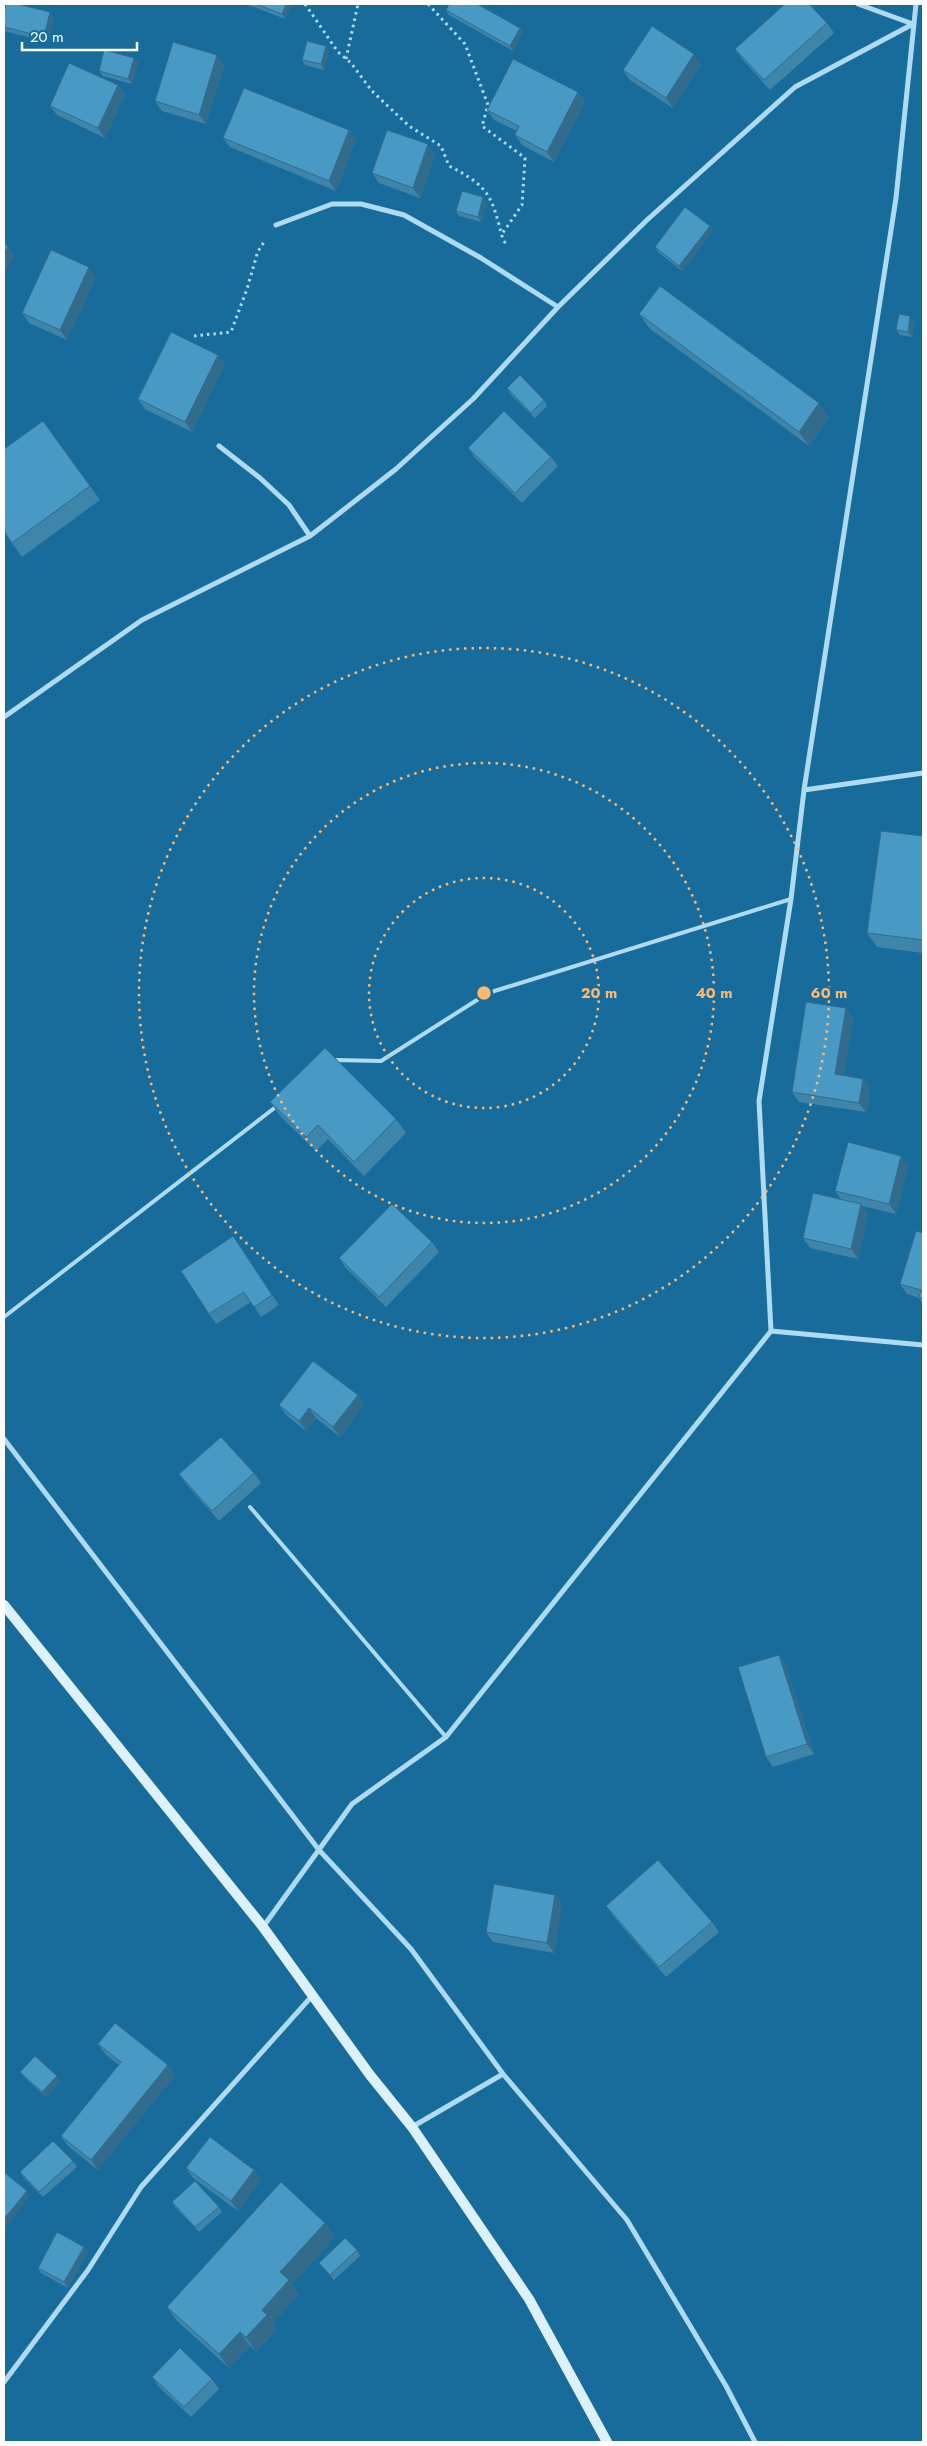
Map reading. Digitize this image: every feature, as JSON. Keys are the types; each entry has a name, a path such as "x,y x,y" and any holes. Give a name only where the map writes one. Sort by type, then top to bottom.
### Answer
{"main road":[{"path":"4,1605 263,1927 370,2075 412,2127 529,2299 607,2442"}],"street":[{"path":"858,4 913,24"},
{"path":"263,1927 352,1804 446,1737 771,1331 759,1101 790,899 804,790 896,198 916,4"},
{"path":"4,717 142,620 310,536 396,468 473,399 558,307 647,220 795,87 913,24"},
{"path":"276,225 332,204 360,204 404,215 481,258 558,307"},
{"path":"219,446 260,478 289,505 310,536"},
{"path":"804,790 923,773"},
{"path":"771,1331 923,1345"},
{"path":"4,1439 319,1850 411,1949 503,2074 627,2220 726,2386 755,2442"},
{"path":"4,2382 88,2270 141,2187 312,1996"},
{"path":"412,2127 503,2074"}],"lane":[{"path":"329,1066 337,1060 382,1061 488,993 790,899"},
{"path":"4,1317 282,1102"},
{"path":"250,1507 446,1737"}],"path":[{"path":"305,4 338,52 372,91 409,126 441,146 449,166 473,178 494,204 501,234 509,248"},
{"path":"346,59 358,4"},
{"path":"428,4 465,44 488,105 482,126 525,158 522,205 501,234"},
{"path":"194,336 231,332 247,289 258,251 276,225"}],"building":[{"path":"6,4 17,4 50,12 44,37 4,27"},
{"path":"256,4 286,4 282,14"},
{"path":"449,4 477,4 520,28 510,46 446,10"},
{"path":"785,4 809,4 827,23 764,80 735,49"},
{"path":"652,26 694,54 666,98 623,70"},
{"path":"307,41 326,46 321,64 302,60"},
{"path":"173,42 217,55 199,115 155,101"},
{"path":"104,50 134,58 128,79 99,71"},
{"path":"513,59 578,92 547,152 515,135 519,126 487,110"},
{"path":"69,63 118,85 98,128 50,106"},
{"path":"244,88 349,130 329,181 223,138"},
{"path":"387,130 428,144 413,188 372,173"},
{"path":"462,191 483,197 478,217 456,211"},
{"path":"685,207 710,226 679,266 655,247"},
{"path":"4,244 8,246 4,253"},
{"path":"51,250 89,267 60,330 22,313"},
{"path":"660,286 819,403 799,432 639,314"},
{"path":"899,314 910,316 908,332 896,330"},
{"path":"171,332 218,355 185,422 138,399"},
{"path":"520,375 544,400 531,413 507,388"},
{"path":"504,411 551,457 515,493 468,448"},
{"path":"43,421 90,486 12,543 4,531 4,449"},
{"path":"881,831 923,836 923,940 867,933"},
{"path":"806,1002 846,1008 835,1074 863,1079 859,1103 792,1092"},
{"path":"325,1048 396,1119 354,1162 318,1125 306,1137 270,1102"},
{"path":"848,1142 901,1156 889,1204 835,1191"},
{"path":"813,1193 861,1204 851,1249 803,1238"},
{"path":"392,1204 432,1242 379,1297 339,1258"},
{"path":"916,1231 923,1233 923,1299 919,1297 921,1290 900,1284"},
{"path":"233,1236 272,1295 254,1307 244,1292 209,1314 181,1271"},
{"path":"313,1361 358,1395 333,1427 309,1408 299,1421 279,1405"},
{"path":"221,1437 254,1473 212,1511 179,1474"},
{"path":"779,1655 807,1744 766,1757 738,1667"},
{"path":"658,1860 712,1922 659,1967 606,1906"},
{"path":"494,1884 555,1895 547,1943 486,1932"},
{"path":"115,2023 168,2065 91,2160 61,2136 121,2062 98,2044"},
{"path":"35,2056 57,2076 42,2092 20,2072"},
{"path":"210,2137 254,2170 231,2201 186,2168"},
{"path":"53,2141 73,2161 39,2192 20,2172"},
{"path":"4,2172 27,2191 4,2219"},
{"path":"195,2181 219,2207 195,2227 172,2202"},
{"path":"281,2182 325,2223 280,2272 289,2280 262,2310 267,2315 246,2337 240,2332 219,2354 167,2307"},
{"path":"57,2232 84,2247 64,2282 38,2268"},
{"path":"345,2238 357,2250 330,2275 319,2263"},
{"path":"180,2348 212,2379 184,2407 152,2377"}]}
